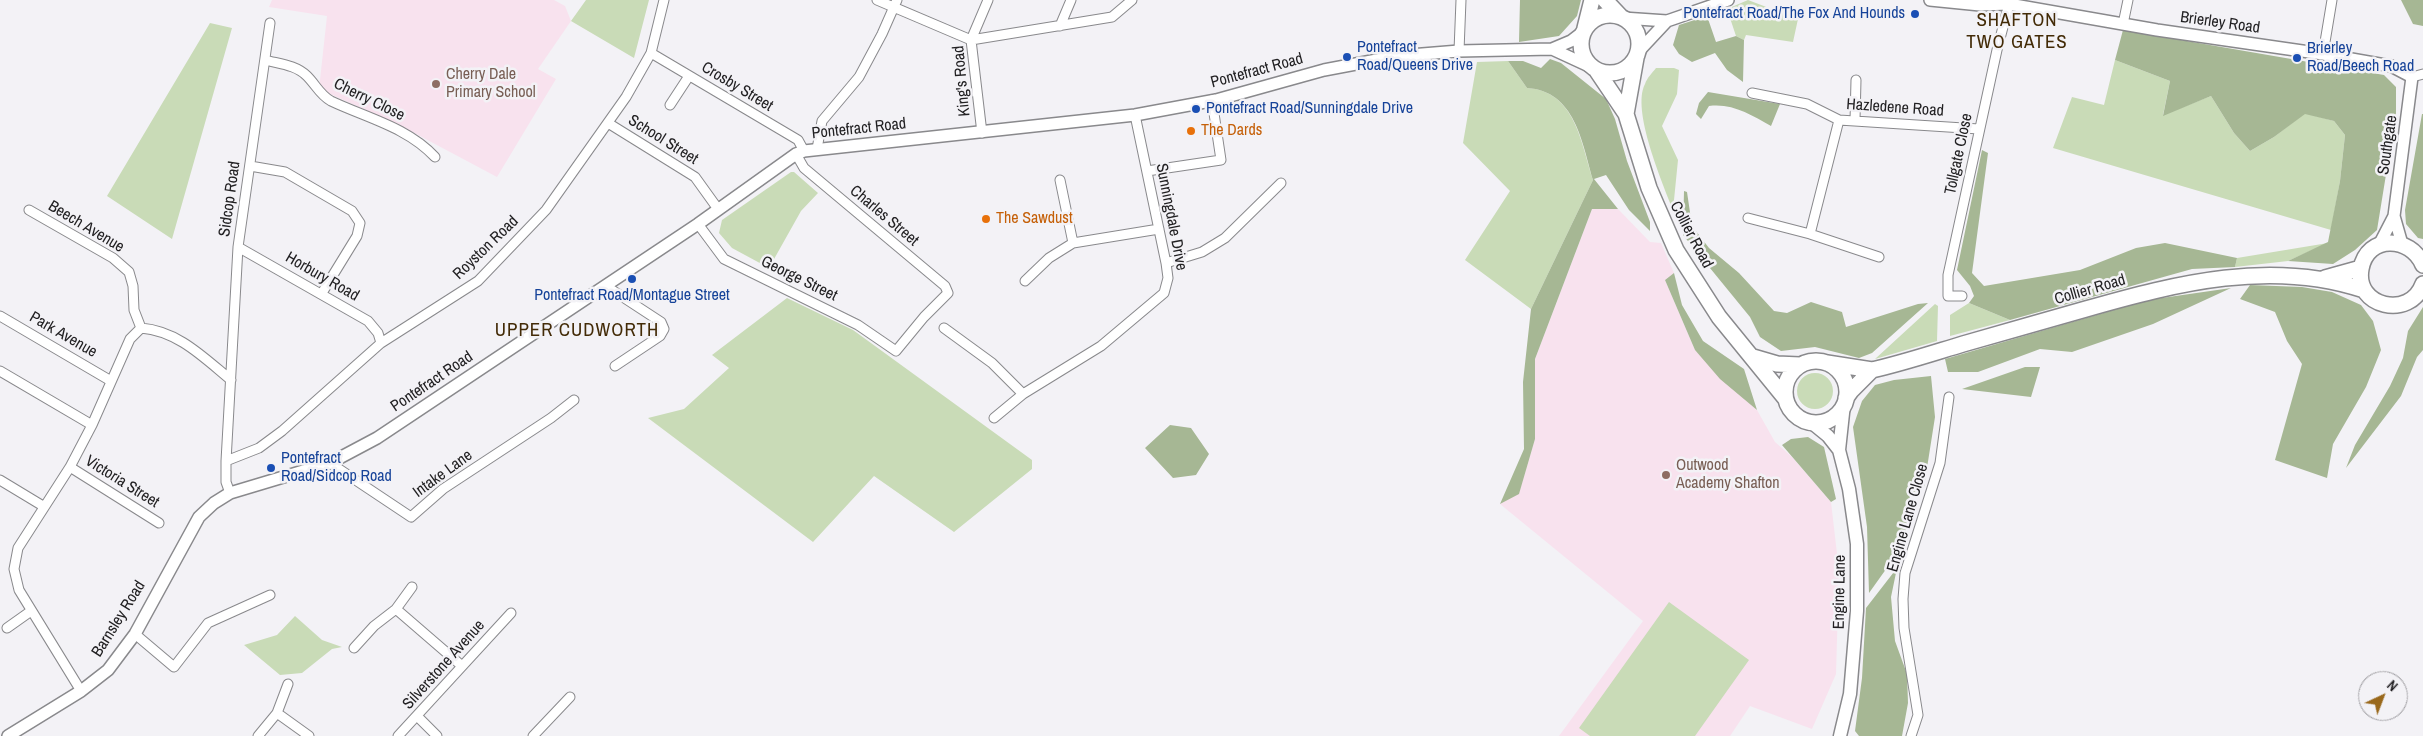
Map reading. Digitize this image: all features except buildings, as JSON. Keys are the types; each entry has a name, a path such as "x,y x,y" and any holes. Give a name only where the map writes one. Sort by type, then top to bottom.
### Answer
{"highway":[{"path":"1592,0 1581,40 1581,50 1594,69 1615,73 1631,65 1637,55 1637,32 1605,0"},
{"path":"1585,29 1590,22 1604,15 1622,17"},
{"name":"Collier Road","path":"1626,114 1637,55"},
{"name":"Collier Road","path":"1594,69 1626,114 1649,188 1672,242 1719,316 1785,398"},
{"path":"2364,290 2361,283 2361,268 2367,254 2379,245 2395,242 2412,247 2423,264"},
{"name":"Collier Road","path":"2323,278 2361,268"},
{"name":"Collier Road","path":"1827,363 1872,370 2146,292 2203,280 2257,274 2323,278 2364,290 2376,302 2393,307 2410,301 2416,296 2423,284"},
{"path":"1753,357 1777,364 1800,365 1814,361 1827,363 1841,373 1845,381 1845,401 1835,417 1828,421 1812,423 1795,415 1789,407 1785,398 1787,379 1800,365"},
{"name":"Collier Road","path":"1845,401 1850,391 1872,370"}],"main road":[{"name":"Engine Lane","path":"1840,736 1850,694 1857,611 1856,544 1848,489 1839,450 1845,401"},
{"name":"Engine Lane","path":"1812,423 1828,436 1839,450"}],"street":[{"name":"Royston Road","path":"226,461 259,448 282,431 380,343 478,281 546,210 608,123 651,53 664,0"},
{"path":"877,0 895,4 971,40 1112,17 1132,0"},
{"name":"King's Road","path":"982,133 971,40 988,0"},
{"path":"1060,26 1071,0"},
{"path":"1459,51 1461,0"},
{"path":"1637,55 1667,21 1701,4 1728,0"},
{"path":"1930,0 1980,5 2009,2"},
{"path":"2123,24 2128,0"},
{"path":"2323,54 2332,0"},
{"name":"Brierley Road","path":"2009,2 2123,24 2391,66 2417,76"},
{"name":"Tollgate Close","path":"1962,296 1948,296 1948,275 2009,2"},
{"path":"817,149 822,121 863,70 895,4"},
{"path":"1622,17 1667,21"},
{"name":"Sidcop Road","path":"226,461 238,247 270,23"},
{"name":"Pontefract Road","path":"230,493 330,463 377,438 698,224 800,152 1135,115 1212,100 1324,70 1398,56 1459,51 1552,49 1570,41 1585,29"},
{"name":"Pontefract Road","path":"1552,49 1594,69"},
{"name":"Crosby Street","path":"651,53 798,140 800,152"},
{"name":"Cherry Close","path":"265,60 300,70 309,78 316,89 330,100 367,114 396,129 424,145 434,157"},
{"path":"670,105 689,76"},
{"name":"Southgate","path":"2379,245 2394,216 2417,76"},
{"path":"1855,120 1856,80"},
{"name":"Hazledene Road","path":"1752,93 1807,104 1839,120 1980,129"},
{"path":"1147,171 1221,160 1212,100"},
{"name":"Sunningdale Drive","path":"994,418 1024,394 1101,346 1164,293 1168,278 1166,263 1135,115"},
{"path":"1810,234 1839,120"},
{"name":"School Street","path":"608,123 695,177 718,209"},
{"name":"Charles Street","path":"800,152 804,168 945,286 948,293 896,352"},
{"path":"250,166 285,172 293,176 352,211 360,223 357,236 322,293"},
{"path":"1060,180 1073,243"},
{"path":"1166,263 1202,252 1225,238 1281,183"},
{"name":"Beech Avenue","path":"29,210 113,258 129,272 134,310 141,328"},
{"name":"Southgate","path":"2394,216 2412,247"},
{"path":"1748,218 1810,234 1880,257"},
{"name":"George Street","path":"698,224 724,259 858,325 896,352"},
{"path":"1025,281 1049,258 1073,243 1159,229"},
{"name":"Horbury Road","path":"238,247 322,293 368,321 378,333 380,343"},
{"path":"606,286 661,322 664,329 660,336 615,366"},
{"name":"Park Avenue","path":"0,316 110,381"},
{"path":"141,328 159,329 183,340 231,380"},
{"name":"Park Avenue","path":"82,691 19,590 14,569 18,548 43,506 70,467 92,425 130,339 141,328"},
{"path":"944,328 997,367 1024,394"},
{"path":"0,371 92,425"},
{"name":"Engine Lane Close","path":"1911,736 1918,715 1904,628 1903,599 1906,573 1940,464 1949,397"},
{"name":"Intake Lane","path":"330,463 411,517 443,489 551,418 574,400"},
{"path":"226,461 226,482 230,493"},
{"name":"Victoria Street","path":"70,467 159,522"},
{"path":"0,480 43,506"},
{"name":"Barnsley Road","path":"8,736 82,691 108,670 135,634 199,517 214,503 230,493"},
{"path":"354,648 374,626 396,609 412,587"},
{"path":"135,634 174,666 208,623 270,595"},
{"path":"396,609 462,666"},
{"path":"7,628 31,611"},
{"name":"Silverstone Avenue","path":"398,736 511,613"},
{"path":"258,736 277,713 288,684"},
{"path":"533,736 570,697"},
{"path":"277,713 309,736"},
{"path":"417,716 437,736"}],"shaded area":[{"name":"Cherry Dale Primary School","path":"272,0 554,0 565,6 571,21 538,69 556,79 497,177 403,127 319,89 327,16 269,7"},
{"name":"Outwood Academy Shafton","path":"1592,209 1618,209 1650,242 1661,243 1674,273 1665,280 1695,350 1757,410 1775,442 1792,457 1831,502 1839,571 1836,674 1812,729 1750,706 1730,736 1559,736 1643,621 1500,504 1519,493 1535,439 1535,359"}],"green space":[{"path":"586,0 649,0 634,58 571,21"},
{"path":"1520,0 1581,0 1577,16 1559,36 1519,42"},
{"path":"1748,0 1798,19 1793,42 1746,35 1744,40 1736,36 1727,9"},
{"path":"2401,0 2423,0 2423,26 2413,24"},
{"path":"1707,16 1716,42 1736,36 1744,40 1743,82 1727,70 1715,53 1692,62 1679,54 1673,45 1679,25"},
{"path":"210,23 232,28 172,239 107,196"},
{"path":"2123,30 2384,75 2396,87 2396,113 2377,230 2355,250 2333,264 2288,261 2328,242 2340,181 2345,135 2334,121 2305,114 2274,137 2250,151 2234,133 2211,96 2163,116 2170,81 2115,60"},
{"path":"1550,59 1561,63 1606,99 1615,119 1627,161 1650,222 1650,231 1629,210 1606,175 1594,179 1618,209 1592,209 1535,359 1535,439 1519,494 1500,504 1524,449 1523,382 1531,309 1593,180 1580,135 1566,108 1556,98 1543,91 1527,88 1508,61 1523,61 1541,68"},
{"path":"2115,60 2170,81 2163,115 2211,96 2234,133 2250,151 2274,137 2305,113 2334,121 2345,135 2340,181 2331,230 2053,148 2072,97 2104,105"},
{"path":"1508,61 1527,88 1543,91 1556,98 1566,108 1580,135 1593,180 1531,309 1465,260 1510,191 1463,143 1477,62"},
{"path":"1656,68 1674,68 1679,70 1677,94 1662,126 1678,160 1673,210 1650,147 1642,111 1642,96 1645,84"},
{"path":"1708,92 1780,104 1771,126 1742,111 1726,106 1709,106 1701,119 1696,114 1699,103"},
{"path":"2422,114 2423,239 2418,238 2406,224 2405,210"},
{"path":"1982,150 1988,153 1972,273 1984,286 2080,270 2136,248 2165,243 2237,258 2235,267 2192,269 2010,320 1969,303 1974,296 1970,286 1957,270"},
{"path":"791,172 794,172 818,193 801,211 769,268 732,248 719,233 722,220"},
{"path":"1684,191 1687,192 1692,226 1709,248 1739,273 1774,311 1787,313 1811,302 1842,312 1846,327 1918,304 1928,303 1872,353 1859,358 1815,347 1781,351 1760,337 1750,317 1683,235"},
{"path":"2328,243 2288,261 2235,267 2237,258"},
{"path":"1674,273 1682,305 1703,341 1744,369 1757,410 1720,379 1695,350 1665,280"},
{"path":"2250,285 2302,287 2332,292 2361,305 2373,321 2381,350 2366,387 2333,444 2327,478 2275,460 2302,364 2287,341 2275,312 2240,299"},
{"path":"2231,288 2153,324 2072,352 2040,349 1978,372 1948,372 1945,359 2148,300"},
{"path":"787,298 853,330 1032,460 1032,469 954,532 874,476 813,542 648,418 684,409 729,368 712,355"},
{"path":"1969,303 2010,320 1950,336 1950,315"},
{"path":"1935,304 1938,306 1937,341 1875,359"},
{"path":"2423,307 2423,350 2417,357 2401,396 2346,468 2355,445 2390,386 2403,358 2408,331"},
{"path":"2025,367 2040,367 2031,397 1962,389"},
{"path":"1815,373 1822,374 1828,378 1832,384 1832,398 1828,404 1822,408 1815,409 1808,408 1802,404 1798,398 1797,391 1798,384 1802,378 1808,374"},
{"path":"1931,376 1935,417 1924,487 1910,495 1904,544 1869,593 1867,527 1853,427 1862,401 1875,385 1894,380"},
{"path":"1170,425 1191,428 1209,454 1196,475 1173,478 1145,448"},
{"path":"1808,437 1824,447 1836,499 1831,502 1782,445 1791,439"},
{"path":"1897,568 1891,597 1895,641 1907,674 1908,703 1902,736 1859,736 1855,731 1862,678 1866,608"},
{"path":"1669,602 1749,660 1695,736 1590,736 1579,728"},
{"path":"295,616 322,640 342,647 332,649 302,673 280,675 244,645 277,635"}],"place":[{"name":"Pontefract Road/The Fox And Hounds","path":"1915,14"},
{"name":"Pontefract Road/Queens Drive","path":"1347,57"},
{"name":"Brierley Road/Beech Road","path":"2297,58"},
{"name":"Cherry Dale Primary School","path":"436,84"},
{"name":"Pontefract Road/Sunningdale Drive","path":"1196,109"},
{"name":"The Dards","path":"1191,131"},
{"name":"The Sawdust","path":"986,219"},
{"name":"Pontefract Road/Montague Street","path":"632,279"},
{"name":"Pontefract Road/Sidcop Road","path":"271,468"},
{"name":"Outwood Academy Shafton","path":"1666,475"}],"district":[{"name":"SHAFTON TWO GATES","path":"2017,32"},
{"name":"UPPER CUDWORTH","path":"577,331"}]}
